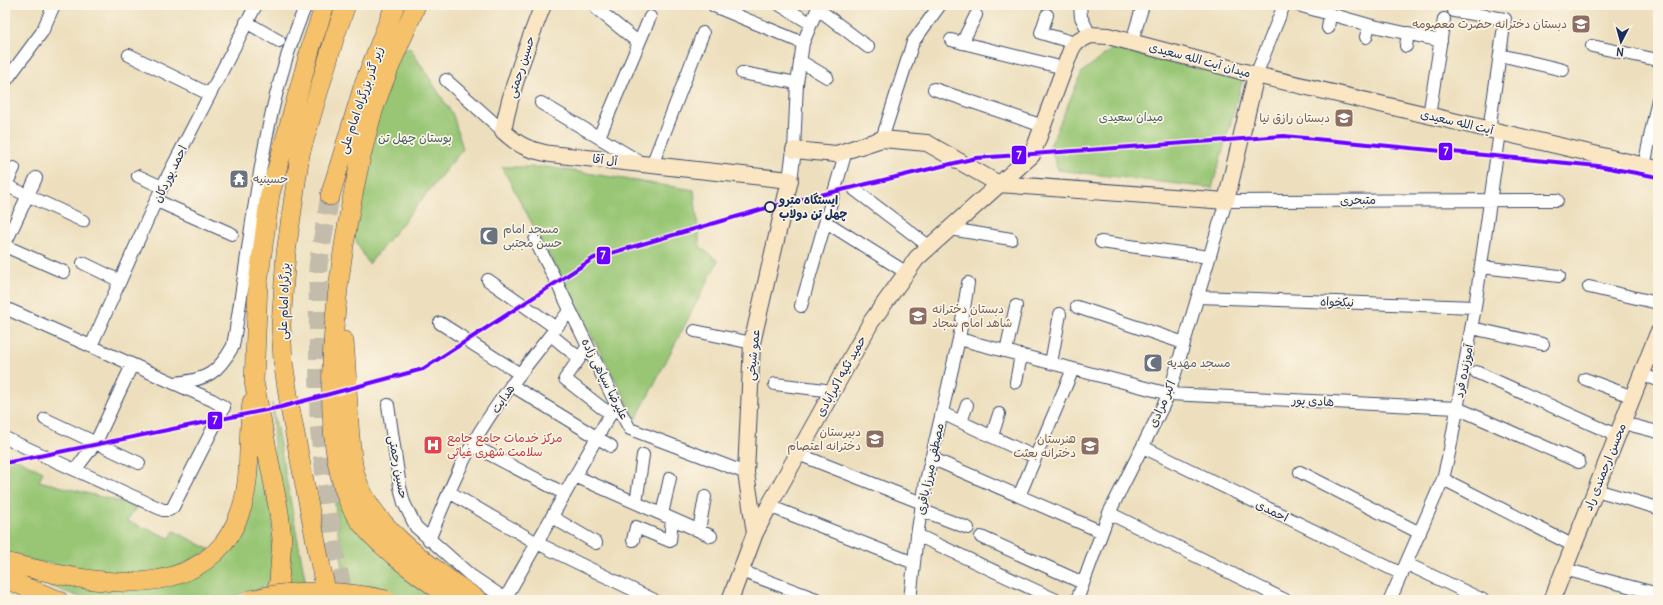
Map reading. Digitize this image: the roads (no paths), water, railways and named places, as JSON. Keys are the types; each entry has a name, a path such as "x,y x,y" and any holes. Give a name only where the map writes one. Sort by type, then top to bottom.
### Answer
{"highway":[{"path":"5,562 86,583 132,588 159,586 192,573 209,562 230,534 242,508 246,490 249,464 249,422 254,382 258,283 270,194 312,43 325,5"},
{"name":"بزرگراه امام علی","path":"328,600 292,421 283,361 282,325 286,252 300,154 335,36 346,5"},
{"name":"زیر گذر بزرگراه امام علی","path":"330,196 364,84 395,5"},
{"path":"416,5 396,50 372,117 354,184 339,292 332,370 333,431 343,485 356,515 384,546 454,600"},
{"path":"339,292 353,466 363,493 372,509 412,550 478,600"},
{"path":"254,382 279,512 282,539 279,582 272,600"},
{"path":"5,579 58,600"},
{"path":"251,600 308,593 352,594 386,600"}],"main road":[{"name":"حسین رحمتی","path":"503,131 506,111 518,73 543,5"},
{"path":"999,184 1032,155 1064,68 1075,43 1090,35"},
{"name":"میدان آیت الله سعیدی","path":"1090,35 1108,36 1132,41 1256,75 1226,201"},
{"name":"آیت الله سعیدی","path":"1256,75 1651,168"},
{"name":"آل آقا","path":"503,131 512,140 528,150 550,154 790,180"},
{"path":"794,150 836,154 882,139 927,143 999,184 1226,201"},
{"name":"عمو شیخی","path":"755,533 746,473 752,343 790,180"},
{"name":"حمید تکیه اکبرآبادی","path":"730,600 755,533 871,322 917,258 999,184"},
{"name":"محسن ارجمندی راد","path":"1552,600 1658,333"}],"street":[{"path":"5,82 42,32 54,5"},
{"name":"احمد پوردکان","path":"91,346 162,187 256,5"},
{"path":"174,383 190,381 208,376 223,364 233,346 262,163 278,88 288,52 306,5"},
{"path":"780,5 810,23"},
{"path":"882,139 913,42 940,5"},
{"path":"1080,5 1081,17 1090,35"},
{"path":"1132,41 1143,5"},
{"path":"1256,75 1284,5"},
{"path":"1298,5 1369,25 1441,41"},
{"path":"714,6 803,43"},
{"path":"790,180 794,150 797,83 800,60 803,43 810,23 819,7 868,47"},
{"path":"597,9 639,43"},
{"name":"آموزنده فرد","path":"1390,600 1443,479 1450,449 1482,267 1489,200 1500,55 1505,19 1454,11"},
{"path":"1328,28 1330,14"},
{"path":"976,15 956,41 1064,68"},
{"path":"1047,15 1041,33 1075,43"},
{"path":"599,137 650,18"},
{"path":"1429,116 1444,19"},
{"path":"246,22 279,41"},
{"path":"1366,37 1369,25"},
{"path":"541,103 647,164 702,33"},
{"path":"1406,46 1408,33"},
{"path":"1592,46 1658,60"},
{"path":"129,54 209,94"},
{"path":"1500,55 1563,70"},
{"path":"800,60 828,77"},
{"path":"742,73 797,83"},
{"name":"آل آقا","path":"446,80 503,131"},
{"path":"934,89 1043,126"},
{"path":"1651,168 1658,99"},
{"path":"802,306 846,151"},
{"path":"14,168 6,185 83,221"},
{"path":"138,176 162,187"},
{"path":"36,178 29,196 5,245 64,272"},
{"path":"855,190 930,247"},
{"name":"متبحری","path":"1226,201 1557,200"},
{"path":"157,201 232,234"},
{"name":"اکبر مرادی","path":"1076,600 1109,513 1169,394 1226,201"},
{"path":"826,222 907,273"},
{"path":"950,229 1011,239"},
{"name":"علیرضا سپاهی زاده","path":"535,240 588,346 613,408 630,429 746,473"},
{"path":"1101,242 1209,257"},
{"path":"83,263 120,281"},
{"path":"1482,267 1558,276"},
{"path":"488,280 553,332 579,358"},
{"name":"مصطفی میرزا باقری","path":"910,600 917,535 922,506 931,458 959,339 968,283"},
{"path":"1589,287 1658,303"},
{"name":"نیکخواه","path":"1198,298 1475,307"},
{"path":"1006,351 1016,306"},
{"path":"1077,307 1184,343"},
{"path":"5,308 132,366 174,383 224,407 173,507 169,510 162,510 76,469 5,438"},
{"name":"هدایت","path":"429,540 449,492 472,445 511,385 570,310"},
{"path":"1051,363 1060,314"},
{"path":"440,323 520,374"},
{"path":"1472,328 1543,344"},
{"path":"695,331 752,343"},
{"name":"هادی پور","path":"959,339 1169,394 1457,408"},
{"path":"506,600 613,408 602,408 565,379 588,346"},
{"path":"1016,382 1020,355"},
{"path":"76,469 96,442 132,366"},
{"path":"1018,496 1073,369"},
{"path":"1476,372 1620,429 1658,432"},
{"path":"1642,375 1658,380"},
{"path":"1585,378 1633,397"},
{"path":"775,384 833,391"},
{"path":"511,385 611,446"},
{"name":"حسین رحمتی","path":"388,405 400,487 404,503 416,527 470,575 506,600"},
{"path":"961,422 967,405"},
{"path":"1457,408 1579,462"},
{"path":"942,413 1035,456"},
{"path":"992,436 998,414"},
{"path":"45,419 139,462"},
{"path":"472,445 565,494"},
{"name":"احمدی","path":"1143,447 1404,569 1484,600"},
{"path":"798,454 922,506 968,528"},
{"path":"636,503 643,455"},
{"path":"931,458 1102,532"},
{"path":"1300,472 1420,534"},
{"path":"575,476 712,536"},
{"path":"633,540 636,527 670,541 668,516 670,478"},
{"path":"1443,479 1574,546"},
{"path":"1596,490 1658,508"},
{"path":"449,492 537,543 654,600"},
{"path":"699,530 705,496"},
{"path":"769,506 914,563"},
{"path":"1109,513 1285,600"},
{"path":"552,517 596,543"},
{"path":"917,535 1056,600"},
{"path":"981,537 1083,583"},
{"path":"1564,569 1658,594"},
{"path":"741,571 817,600"}],"tunnel":[{"path":"330,196 318,266 319,426 333,546 345,600"}],"place":[{"name":"دبستان دخترانه حضرت معصومه","path":"1581,24"},
{"name":"دبستان رازق نیا","path":"1344,118"},
{"name":"حسینیه","path":"239,179"},
{"name":"ایستگاه مترو چهل تن دولاب","path":"770,207"},
{"name":"مسجد امام حسن مجتبی","path":"489,236"},
{"name":"دبستان دخترانه شاهد امام سجاد","path":"918,316"},
{"name":"مسجد مهدیه","path":"1153,363"},
{"name":"دبیرستان دخترانه اعتصام","path":"875,439"},
{"name":"مرکز خدمات جامع جامع سلامت شهری غیاثی","path":"433,445"},
{"name":"هنرستان دخترانه بعثت","path":"1090,446"}],"park label":[{"name":"میدان سعیدی","path":"1131,117"},
{"name":"بوستان چهل تن","path":"415,138"}]}
